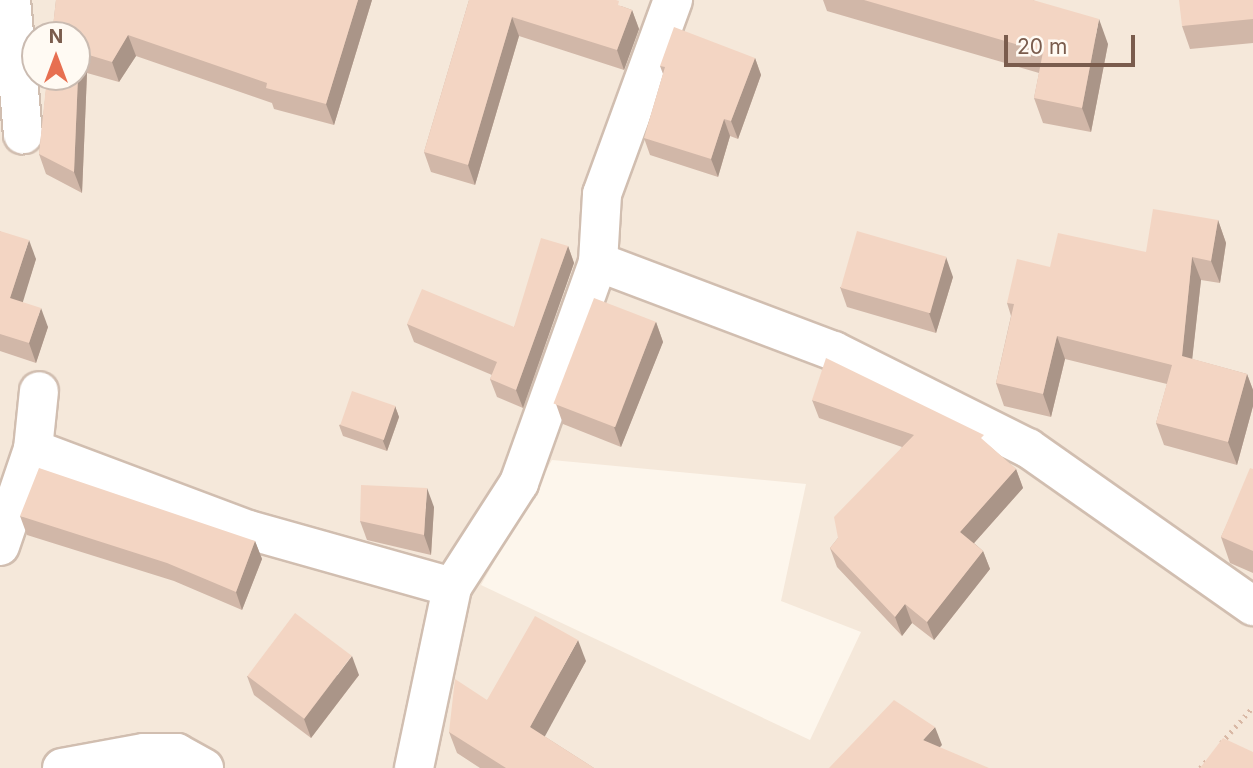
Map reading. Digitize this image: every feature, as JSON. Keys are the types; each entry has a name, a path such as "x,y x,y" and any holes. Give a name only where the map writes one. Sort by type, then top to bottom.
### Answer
{"street":[{"path":"11,0 23,134"},
{"path":"414,768 452,587 519,482 598,262 602,194 673,0"},
{"path":"598,262 834,351 1028,447 1253,606"},
{"path":"0,546 33,449 39,391"},
{"path":"33,449 248,530 452,587"},
{"path":"62,768 145,753 177,753 204,768"}],"path":[{"path":"1200,768 1253,707"}],"shaded area":[{"path":"0,0 1253,0 1253,768 0,768","holes":["552,460 806,484 781,601 861,632 810,740 481,585"]}],"building":[{"path":"56,0 358,0 326,104 266,88 267,83 128,35 112,62 91,56 91,21 54,21"},
{"path":"469,0 616,0 619,1 618,5 632,10 617,50 512,17 468,165 424,152"},
{"path":"864,0 1033,0 1099,19 1082,108 1034,98 1043,52"},
{"path":"1179,0 1253,0 1253,19 1182,26"},
{"path":"674,27 755,58 731,121 724,119 711,159 644,138 665,67 660,66"},
{"path":"46,91 77,91 74,172 39,154"},
{"path":"1153,209 1218,220 1211,261 1192,257 1182,356 1247,374 1228,442 1156,423 1172,365 1057,336 1043,394 996,383 1014,304 1007,303 1017,259 1050,267 1058,233 1146,252"},
{"path":"0,231 29,240 10,298 41,308 29,343 0,334"},
{"path":"857,231 946,257 930,313 841,288"},
{"path":"541,238 568,246 516,390 490,379 497,362 407,324 422,289 514,327"},
{"path":"594,298 656,322 615,427 554,403"},
{"path":"826,358 984,435 981,438 1016,469 960,532 983,551 927,622 905,604 895,617 830,548 838,538 834,517 914,435 812,400"},
{"path":"352,391 395,406 384,440 340,425"},
{"path":"39,468 255,541 236,592 167,563 20,516"},
{"path":"1250,468 1253,469 1253,551 1221,537"},
{"path":"361,485 427,488 424,535 360,521"},
{"path":"295,613 352,656 304,719 247,676"},
{"path":"535,616 578,640 530,727 594,768 506,768 449,732 455,679 487,700"},
{"path":"894,700 935,727 923,740 989,768 829,768"},
{"path":"1223,738 1253,752 1253,768 1200,768"}]}
